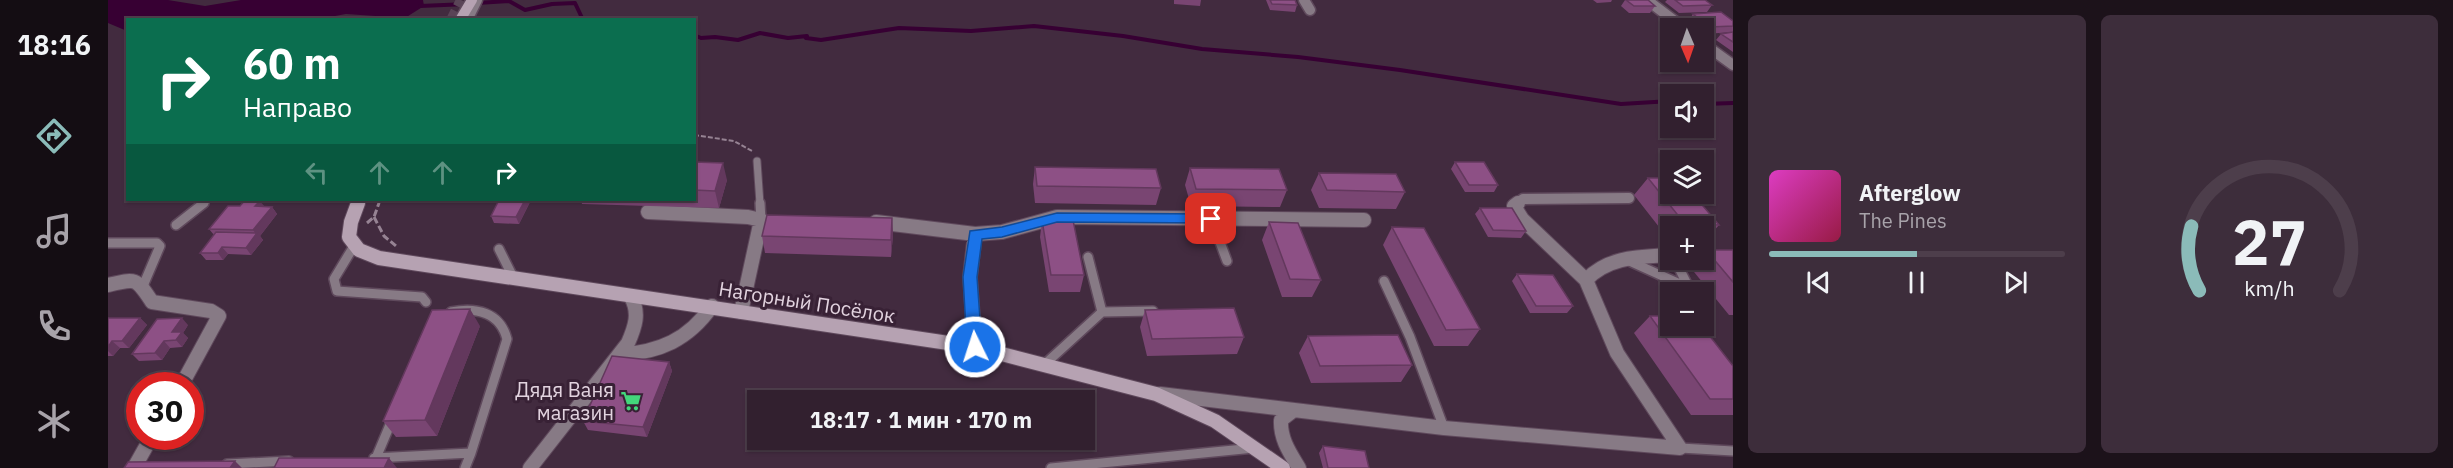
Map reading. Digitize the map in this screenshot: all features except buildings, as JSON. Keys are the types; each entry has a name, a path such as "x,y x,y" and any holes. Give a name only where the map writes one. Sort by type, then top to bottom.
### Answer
{"street":[{"path":"461,18 472,0"},
{"path":"468,18 477,0"},
{"path":"1304,0 1310,10"},
{"path":"1647,0 1671,18"},
{"path":"1714,51 1733,65"},
{"path":"1629,198 1523,200 1514,206 1522,219 1586,280 1617,353 1680,448"},
{"path":"354,246 348,232 359,201"},
{"path":"648,212 767,220 741,312"},
{"path":"865,221 975,234 1002,232 1057,217 1364,220"},
{"path":"975,234 970,277 975,347"},
{"name":"Нагорный Посёлок","path":"354,246 379,258 975,347 1156,394 1215,421 1283,468"},
{"path":"1586,280 1591,273 1604,265 1624,258 1660,256"},
{"path":"108,285 136,282 143,286 152,302 211,311 219,316 189,372"},
{"path":"530,468 628,343 636,324 637,310 631,297"},
{"path":"619,355 650,352 673,344 692,330 712,306"},
{"path":"1156,394 1444,428 1680,448"},
{"path":"1294,410 1281,420 1281,430 1285,445 1299,468"},
{"path":"134,468 144,450"}],"lane":[{"path":"757,161 767,220"},
{"path":"176,225 206,201"},
{"path":"1211,219 1227,261"},
{"path":"108,243 151,242 160,246 143,286"},
{"path":"354,246 334,279 337,291 422,297 426,302"},
{"path":"499,249 514,279"},
{"path":"1088,257 1101,312"},
{"path":"1624,258 1689,288 1681,270"},
{"path":"1384,281 1410,337 1444,428"},
{"path":"440,317 461,309 479,310 497,318 506,332 507,339 465,468"},
{"path":"1045,364 1101,312 1168,311"},
{"path":"1398,338 1410,337"},
{"path":"376,458 394,414"},
{"path":"1051,468 1256,448"},
{"path":"1680,448 1733,452"},
{"path":"364,459 471,453"},
{"path":"211,464 305,461"}],"path":[{"path":"696,135 734,141 751,149 757,161"},
{"path":"362,227 374,217 380,201"},
{"path":"374,217 384,236 397,246 395,255"}],"shaded area":[{"path":"108,0 168,0 205,6 241,0 423,0 424,6 405,18 346,14 324,18 126,18 126,31 108,23"}],"waterway":[{"path":"477,3 509,1 525,10 552,4 575,3 582,18"},
{"path":"420,6 468,4"},
{"path":"696,36 738,40 760,33 788,38 807,36 806,38 821,40 899,28 971,31 1034,26 1123,36 1202,49 1298,57 1400,70 1621,104 1660,102"},
{"path":"1714,104 1733,103"}],"tunnel":[{"path":"452,18 461,0"}],"place":[{"name":"Дядя Ваня магазин","path":"631,401"}],"route":[{"path":"975,347 970,277 975,234 1002,232 1057,217 1211,219"}]}
